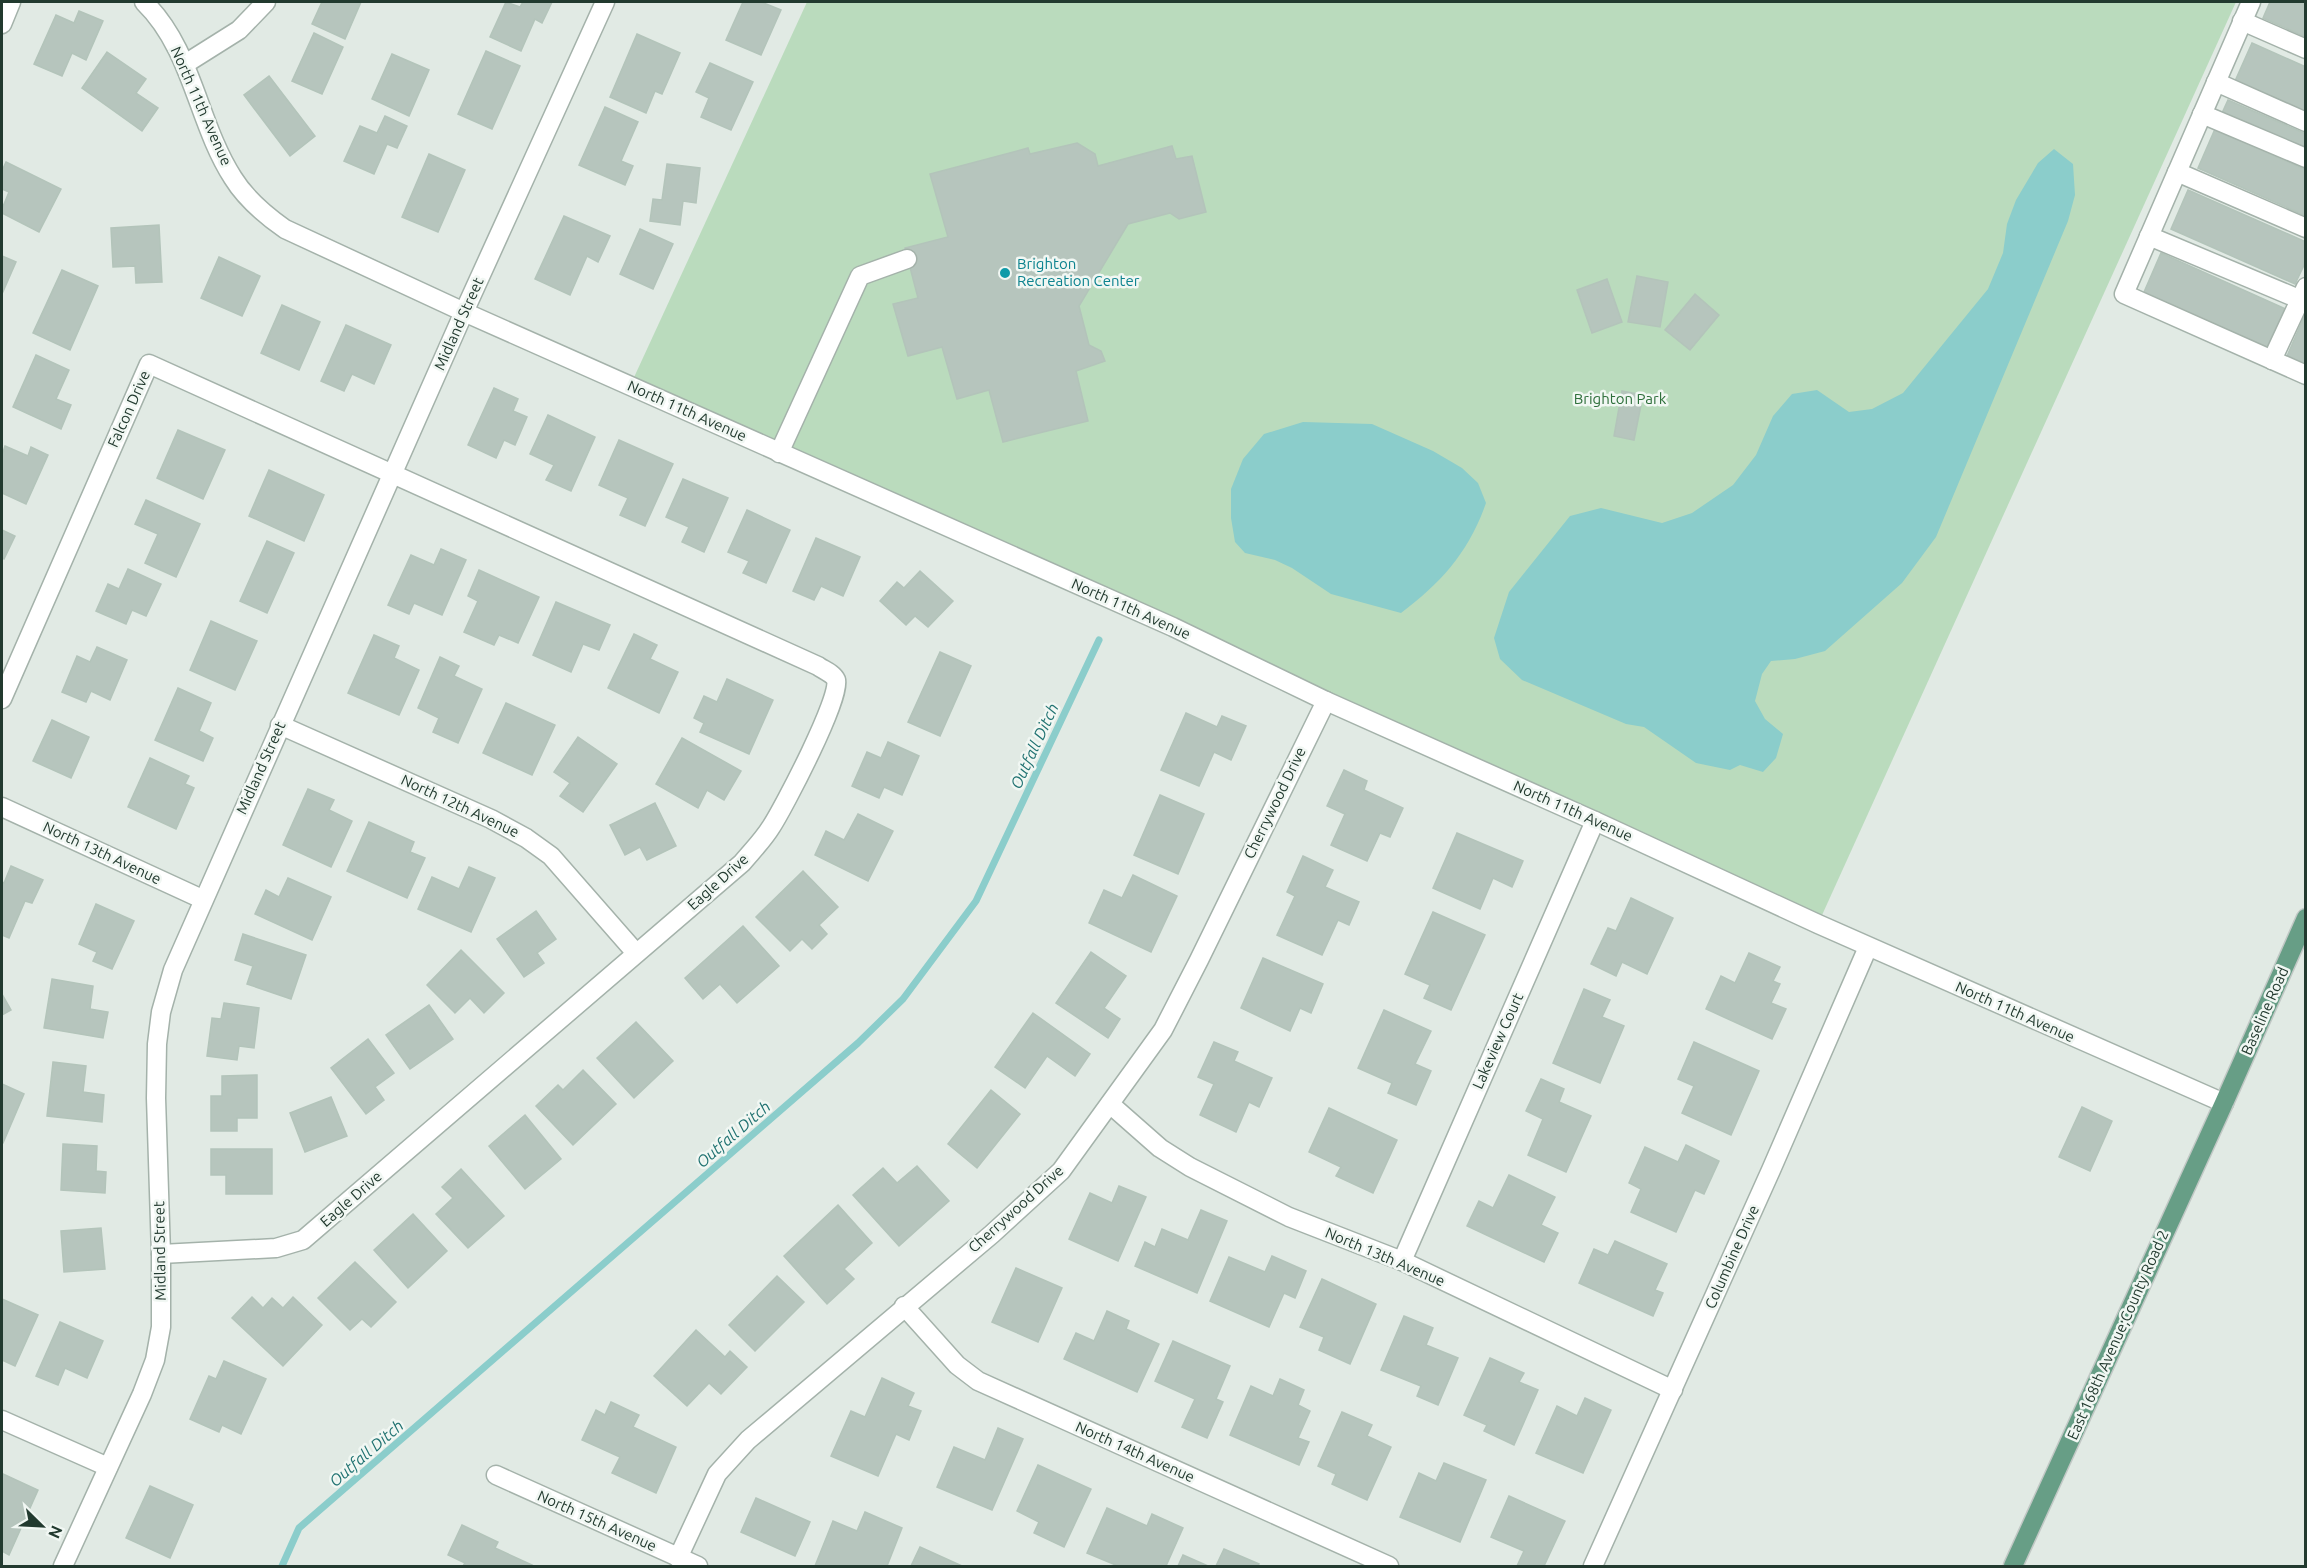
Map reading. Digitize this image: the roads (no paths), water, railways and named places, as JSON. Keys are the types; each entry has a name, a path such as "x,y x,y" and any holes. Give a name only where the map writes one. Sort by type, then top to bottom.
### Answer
{"main road":[{"name":"Baseline Road","path":"2224,1103 2306,918"},
{"name":"East 168th Avenue;County Road 2","path":"2013,1566 2224,1103"}],"street":[{"path":"2,24 11,2"},
{"name":"North 11th Avenue","path":"144,2 165,28 185,64 220,154 233,178 250,200 268,217 297,236 1173,627 1326,701 1595,821 1868,947 2224,1103"},
{"path":"185,64 239,30 266,2"},
{"name":"Midland Street","path":"63,1566 142,1394 154,1360 161,1327 157,1044 162,1012 173,970 202,899 605,2"},
{"path":"2251,2 2124,294 2306,375"},
{"path":"2242,21 2306,49"},
{"path":"2216,82 2306,122"},
{"path":"2202,114 2306,158"},
{"path":"2177,172 2306,228"},
{"path":"2149,236 2304,296 2272,360"},
{"path":"779,453 860,276 907,259"},
{"name":"Falcon Drive","path":"2,699 148,364 393,474"},
{"name":"Eagle Drive","path":"161,1254 276,1248 303,1240 742,863 771,828 801,771 836,688 833,675 818,666 393,474"},
{"name":"Cherrywood Drive","path":"678,1558 706,1495 728,1459 774,1416 992,1234 1061,1171 1162,1030 1199,960 1326,701"},
{"name":"North 12th Avenue","path":"280,725 491,819 526,838 551,856 636,954"},
{"name":"North 13th Avenue","path":"2,807 202,899"},
{"name":"Lakeview Court","path":"1402,1261 1595,821"},
{"name":"Columbine Drive","path":"1593,1566 1868,947"},
{"name":"North 13th Avenue","path":"1110,1104 1160,1148 1190,1167 1289,1216 1402,1261 1673,1390"},
{"name":"North 14th Avenue","path":"904,1306 957,1365 978,1381 1389,1566"},
{"path":"2,1420 108,1467"},
{"name":"North 15th Avenue","path":"496,1475 698,1566"}],"water":[{"path":"2054,149 2073,164 2075,195 2068,221 1936,537 1902,583 1825,651 1795,659 1771,661 1762,674 1755,701 1765,719 1783,734 1776,758 1763,772 1740,765 1730,770 1696,763 1644,727 1626,724 1522,680 1500,659 1494,638 1509,592 1570,516 1601,508 1662,523 1692,513 1733,485 1756,455 1773,416 1792,394 1817,390 1849,412 1872,409 1903,393 1988,289 2003,253 2007,224 2016,200 2038,163"},
{"path":"1303,422 1372,424 1433,451 1462,468 1478,483 1486,503 1471,537 1441,578 1401,613 1331,594 1292,568 1275,560 1245,553 1235,542 1231,518 1231,489 1243,459 1264,434"}],"waterway":[{"name":"Outfall Ditch","path":"282,1566 299,1528 858,1043 903,999 976,901 1099,640"}],"place":[{"name":"Brighton Recreation Center","path":"1005,273"}],"park label":[{"name":"Brighton Park","path":"1620,399"}]}
